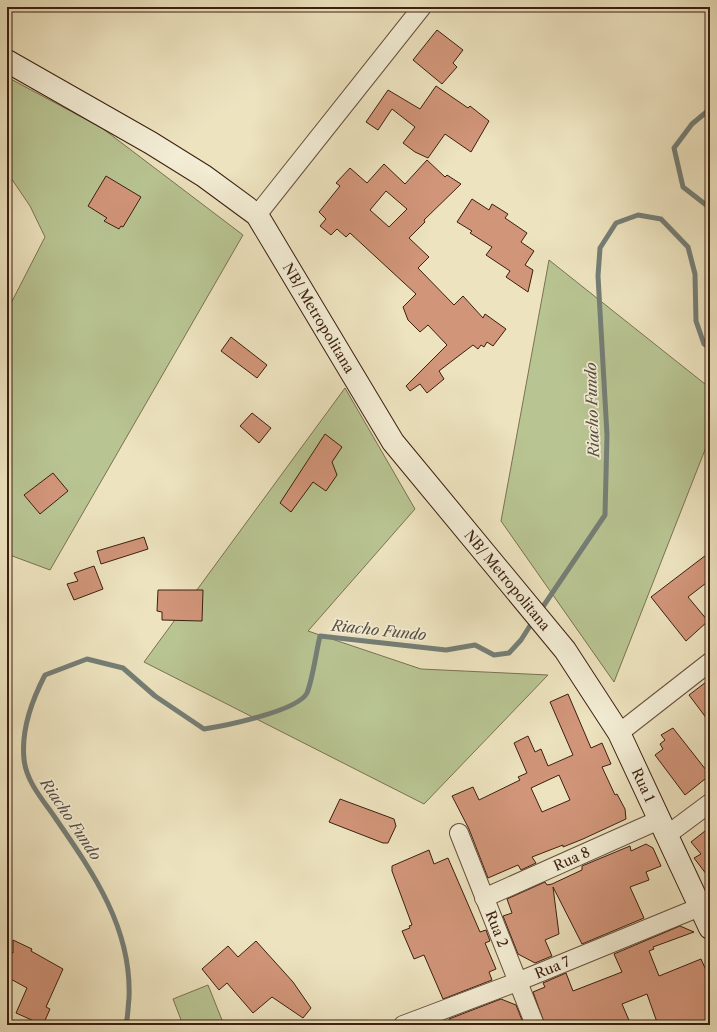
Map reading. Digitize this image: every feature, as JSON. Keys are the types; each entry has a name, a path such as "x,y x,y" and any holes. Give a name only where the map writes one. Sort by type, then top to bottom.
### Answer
{"street":[{"path":"257,215 422,7"},
{"name":"NB/ Metropolitana","path":"7,61 204,176 257,215 393,442 503,577 565,650"},
{"name":"Rua 1","path":"565,650 619,733 710,928"},
{"path":"619,733 710,662"},
{"name":"Rua 8","path":"484,898 663,828 710,803"},
{"name":"Rua 2","path":"460,833 484,898 535,1025"},
{"name":"Rua 7","path":"404,1025 517,982 700,907"}],"green space":[{"path":"7,77 102,128 243,235 50,570 7,554 7,311 45,237 30,206 11,178 7,176"},
{"path":"549,260 710,388 710,437 614,682 501,521"},
{"path":"345,388 415,509 308,631 421,669 548,675 424,804 144,662"},
{"path":"208,985 224,1025 183,1025 173,999"}],"building":[{"path":"437,30 463,50 453,63 457,67 442,84 413,60"},
{"path":"436,86 468,108 470,106 489,121 471,152 445,134 428,158 415,152 403,143 415,127 392,109 378,130 366,122 388,90 420,109"},
{"path":"427,160 445,177 447,175 461,184 424,220 425,222 409,238 429,257 418,268 454,305 463,296 483,318 485,314 506,329 493,346 487,342 484,347 481,345 478,349 473,345 439,371 444,379 427,393 420,384 410,391 406,386 447,345 428,325 420,332 408,320 403,307 416,294 350,233 346,237 337,229 331,235 320,226 326,219 319,212 340,186 336,183 350,168 367,183 384,164 405,184","holes":["386,191 407,209 389,227 370,210"]},
{"path":"106,176 141,197 123,227 121,226 119,229 104,221 107,218 88,206"},
{"path":"472,199 489,210 492,204 508,214 505,218 527,233 521,242 534,251 525,265 533,270 528,292 506,277 510,271 486,255 492,247 470,233 472,231 457,222"},
{"path":"231,337 267,365 257,378 221,351"},
{"path":"252,413 271,428 259,443 240,426"},
{"path":"325,434 342,447 332,462 337,475 326,491 313,482 291,512 280,503"},
{"path":"53,473 68,491 40,514 24,495"},
{"path":"144,537 148,549 101,564 97,551"},
{"path":"710,552 710,580 688,597 708,621 686,641 651,597"},
{"path":"94,566 103,589 74,600 67,584 78,581 74,573"},
{"path":"158,590 203,590 202,621 162,620 162,612 157,611"},
{"path":"710,679 710,723 689,695"},
{"path":"568,694 591,748 602,743 611,764 602,767 615,795 617,794 625,809 626,819 583,839 532,857 536,863 521,870 518,865 488,878 469,829 452,796 473,787 479,800 520,780 518,777 527,773 514,743 528,736 535,752 541,749 548,766 573,755 550,702","holes":["559,775 570,800 542,812 531,788"]},
{"path":"673,728 710,775 685,795 655,755 663,749 660,744 665,740 661,735"},
{"path":"340,799 394,819 396,826 388,843 383,843 329,822"},
{"path":"710,827 710,879 694,858 701,854 691,842"},
{"path":"646,844 653,848 661,866 646,872 649,880 630,887 644,918 582,944 553,887 559,934 545,940 552,956 535,963 518,954 503,916 512,913 507,899 545,882 547,885 552,884 582,870 582,866 630,846 631,851"},
{"path":"429,850 434,864 448,858 480,932 486,930 490,941 485,943 496,969 489,972 492,980 443,999 424,955 414,959 402,931 410,928 409,926 412,925 392,871 392,866"},
{"path":"680,926 694,932 653,947 654,949 649,951 659,976 701,959 710,979 710,1023 704,1025 658,1025 647,994 622,1004 631,1025 545,1025 533,992 545,987 543,983 566,973 573,991 622,972 614,954"},
{"path":"13,940 32,949 31,951 63,969 46,1007 50,1009 43,1025 16,1013 27,988 7,977 7,949 13,953"},
{"path":"256,941 293,982 311,1008 303,1018 272,997 253,1013 227,983 219,990 202,969 228,946 238,957"},
{"path":"501,999 516,1005 524,1025 450,1025 449,1019"}],"waterway":[{"name":"Riacho Fundo","path":"710,109 692,124 674,148 683,187 710,208"},
{"name":"Riacho Fundo","path":"540,611 605,515 607,435 598,276 600,248 616,223 638,215 661,219 688,247 695,274 696,321 704,344 710,348"},
{"name":"Riacho Fundo","path":"126,1025 129,998 128,973 124,949 108,903 84,860 36,791 25,767 24,737 28,716 45,675 87,659 123,668 155,696 204,729 260,717 276,712 301,700 307,693 309,687 320,636 446,650 475,645 494,655 509,653 521,640 533,621"}]}
